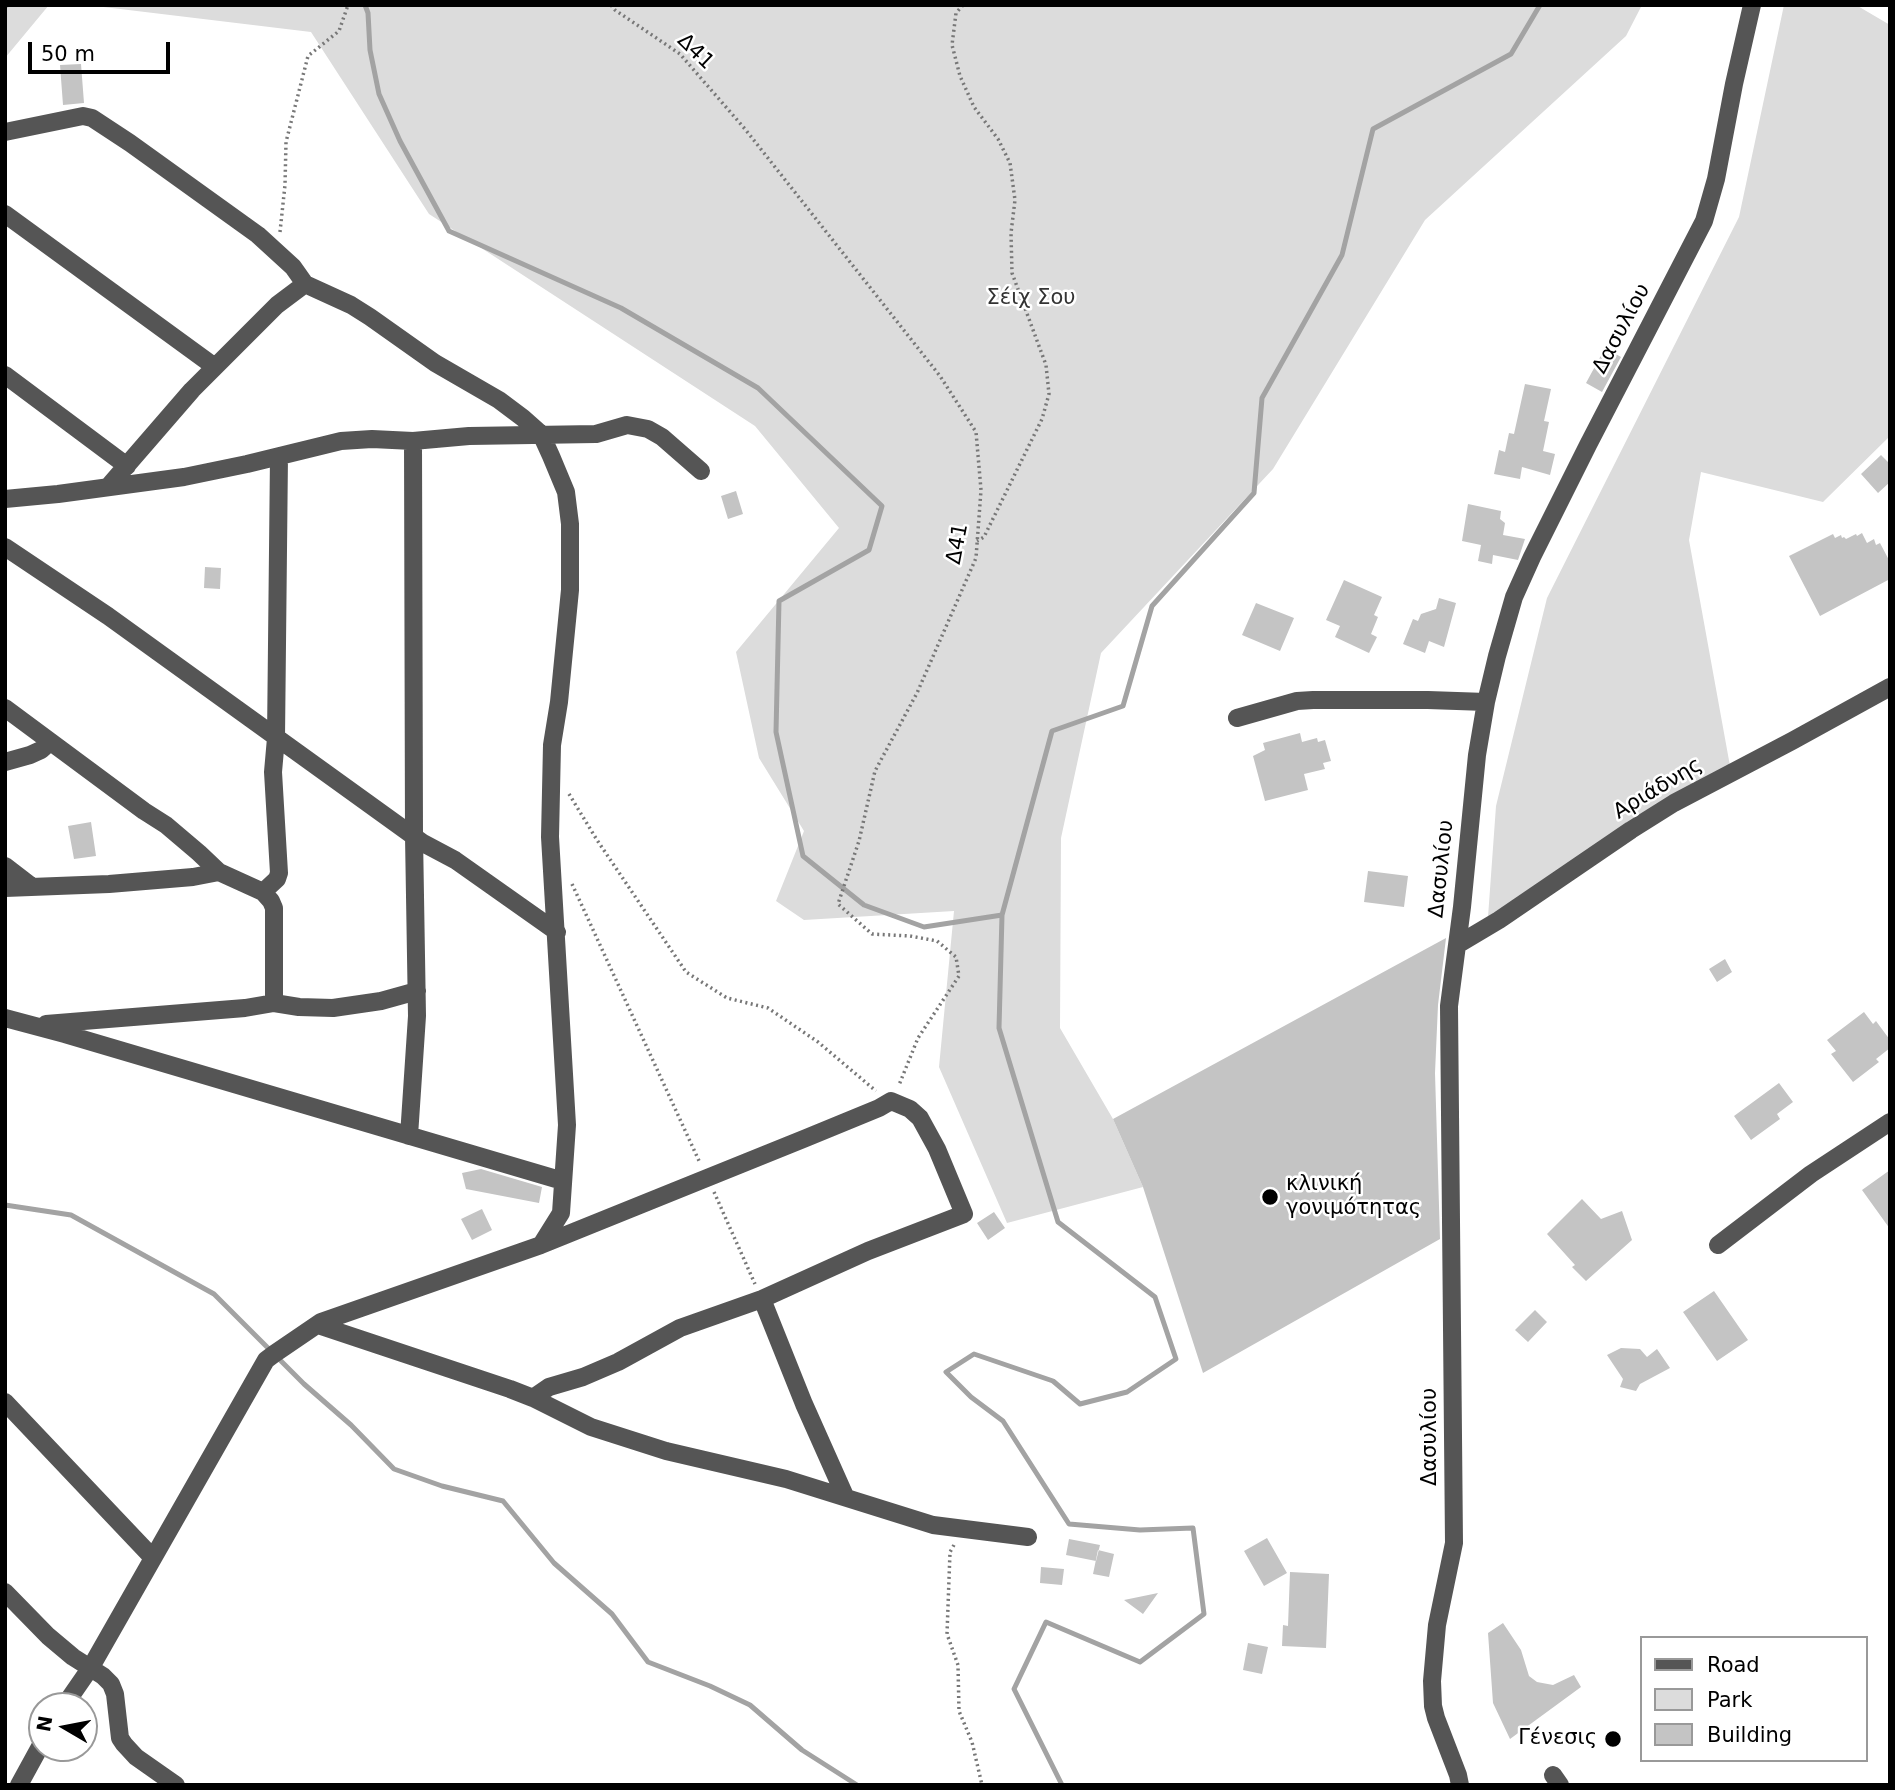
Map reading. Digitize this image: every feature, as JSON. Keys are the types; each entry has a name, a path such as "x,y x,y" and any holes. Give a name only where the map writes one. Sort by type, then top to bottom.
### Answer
{"street":[{"name":"Δασυλίου","path":"1460,1785 1436,1718 1432,1681 1436,1636 1452,1558 1455,1526 1450,1006 1477,755 1486,702 1514,597 1704,221 1716,179 1752,5"},
{"path":"5,132 83,116 92,118 258,234 278,251 306,284 370,317 435,363 499,400 541,434 566,492 570,524 570,590 551,764 550,837 567,1125 561,1213 541,1245"},
{"path":"5,214 215,367"},
{"path":"108,487 192,390 278,305 306,284"},
{"path":"5,375 127,466"},
{"path":"5,499 184,477 321,445 357,440 413,441 469,436 596,434 618,426 638,426 662,437 701,471"},
{"path":"410,1136 417,991 413,441"},
{"path":"263,892 277,879 279,873 273,772 276,738 279,456"},
{"path":"5,547 108,616 414,836 473,872 557,932"},
{"name":"Αριάδνης","path":"1457,945 1674,803 1890,687"},
{"path":"1237,718 1297,701 1486,702"},
{"path":"5,708 166,825 200,852 219,872 263,892 274,908 274,1003"},
{"path":"5,762 30,755 50,742"},
{"path":"5,866 31,886"},
{"path":"5,888 109,884 193,877 219,872"},
{"path":"5,1029 245,1008 274,1003 333,1008 381,1001 417,991"},
{"path":"5,1018 564,1181"},
{"path":"74,1692 91,1667 266,1360 318,1325 541,1245 891,1101 910,1110 924,1125 964,1214 868,1251 762,1298 680,1328 618,1362 583,1377 549,1387 533,1398"},
{"path":"1718,1245 1811,1174 1890,1122"},
{"path":"762,1298 804,1404 845,1496"},
{"path":"318,1325 533,1398 591,1427 666,1451 786,1479 933,1525 1028,1537"},
{"path":"5,1402 153,1558"},
{"path":"5,1592 48,1636 111,1684 116,1694 120,1738 136,1757 176,1785"},
{"path":"19,1785 32,1762"}],"path":[{"path":"278,251 285,185 286,142 308,56 339,32 348,5"},
{"name":"Δ41","path":"611,5 680,54 745,129 940,376 976,432 981,490 976,558 917,693 875,771 859,841 838,904 872,934 910,936 937,942 956,957 959,976 918,1038 896,1095 891,1101"},
{"path":"962,5 956,13 952,45 960,76 970,97 998,139 1010,163 1015,200 1011,233 1012,273 1046,365 1049,394 1042,419 984,537 977,541"},
{"path":"551,764 597,840 686,972 727,998 768,1008 818,1042 891,1101"},
{"path":"568,875 762,1298"},
{"path":"963,1530 950,1552 947,1634 958,1665 959,1711 972,1742 982,1785"}],"green space":[{"path":"5,5 49,5 5,58"},
{"name":"Σέιχ Σου","path":"87,5 1642,5 1626,36 1425,220 1273,469 1101,653 1061,838 1060,1028 1113,1119 1143,1187 1007,1223 939,1067 954,911 804,920 776,901 804,831 759,758 736,652 839,528 755,426 429,214 311,32"},
{"path":"1784,5 1856,5 1890,25 1890,436 1823,502 1701,472 1689,540 1730,766 1488,917 1496,806 1547,598 1739,217"}],"building":[{"path":"81,64 84,103 63,105 60,65"},
{"path":"1605,348 1621,357 1602,392 1586,383"},
{"path":"1525,384 1551,389 1544,421 1549,422 1543,451 1555,454 1550,475 1522,467 1520,479 1494,474 1499,450 1505,452 1509,433 1514,434"},
{"path":"1881,455 1890,464 1890,482 1878,493 1861,474"},
{"path":"736,491 743,514 728,519 721,496"},
{"path":"1468,504 1501,511 1500,519 1505,523 1503,535 1525,539 1518,560 1493,555 1492,564 1478,561 1481,545 1462,541"},
{"path":"1862,533 1867,543 1874,539 1876,545 1880,543 1890,562 1890,579 1820,616 1789,556 1833,534 1835,538 1841,535 1846,539"},
{"path":"205,567 221,568 220,589 204,588"},
{"path":"1344,580 1382,597 1374,615 1378,617 1371,634 1377,637 1369,653 1335,637 1340,626 1326,620"},
{"path":"1439,598 1456,603 1444,647 1429,641 1425,653 1403,644 1413,619 1418,621 1421,614 1436,609"},
{"path":"1256,603 1294,618 1280,651 1242,635"},
{"path":"1300,733 1302,742 1317,738 1318,742 1325,740 1331,761 1323,763 1325,769 1304,774 1308,790 1265,801 1253,756 1265,750 1263,743"},
{"path":"91,822 96,856 74,859 68,826"},
{"path":"1368,871 1408,876 1404,907 1364,902"},
{"path":"1446,938 1438,1005 1435,1073 1440,1239 1203,1373 1143,1187 1113,1119"},
{"path":"1725,959 1732,972 1717,982 1709,969"},
{"path":"1864,1012 1873,1024 1876,1021 1890,1040 1890,1048 1876,1059 1879,1062 1853,1082 1831,1054 1836,1051 1827,1040"},
{"path":"1779,1083 1793,1102 1777,1114 1780,1119 1751,1140 1734,1116"},
{"path":"481,1169 542,1187 539,1203 466,1189 462,1173"},
{"path":"1890,1170 1890,1229 1862,1190"},
{"path":"1582,1199 1601,1219 1622,1211 1632,1240 1586,1281 1547,1234"},
{"path":"482,1209 492,1230 472,1240 461,1219"},
{"path":"994,1212 1005,1228 988,1240 977,1223"},
{"path":"1714,1291 1748,1340 1717,1361 1683,1312"},
{"path":"1535,1310 1547,1322 1528,1342 1515,1330"},
{"path":"1621,1348 1640,1349 1647,1357 1657,1349 1670,1368 1640,1384 1636,1391 1620,1387 1623,1379 1607,1355"},
{"path":"1267,1538 1287,1573 1264,1586 1244,1551"},
{"path":"1069,1539 1100,1545 1096,1561 1066,1555"},
{"path":"1098,1550 1114,1554 1109,1577 1093,1574"},
{"path":"1041,1567 1064,1569 1062,1585 1040,1583"},
{"path":"1290,1572 1329,1574 1326,1648 1282,1646 1283,1625 1288,1626"},
{"path":"1158,1593 1143,1614 1124,1600"},
{"path":"1503,1623 1521,1650 1529,1676 1537,1682 1553,1685 1574,1675 1581,1687 1510,1739 1493,1703 1488,1633"},
{"path":"1248,1643 1268,1647 1262,1674 1243,1670"}],"waterway":[{"path":"365,5 379,94 400,141 449,231 621,308 758,388 882,506 869,550 779,601 776,732 803,856 864,905 924,927 1002,915 999,1028 1058,1222 1155,1297 1176,1359 1127,1392 1080,1404 1053,1381 974,1354 946,1372 971,1397 1003,1421 1069,1524 1140,1530 1193,1528 1204,1614 1140,1662 1046,1622 1014,1689 1062,1785"},
{"path":"1002,915 1052,731 1123,706 1152,606 1254,493 1262,398 1342,255 1373,129 1511,54 1540,5"},
{"path":"5,1205 71,1215 214,1294 394,1469 442,1486 503,1501 554,1563 612,1614 648,1662 750,1705 802,1750 857,1785"}],"place":[{"name":"κλινική γονιμότητας","path":"1270,1197"},
{"name":"Γένεσις","path":"1613,1739"}]}
